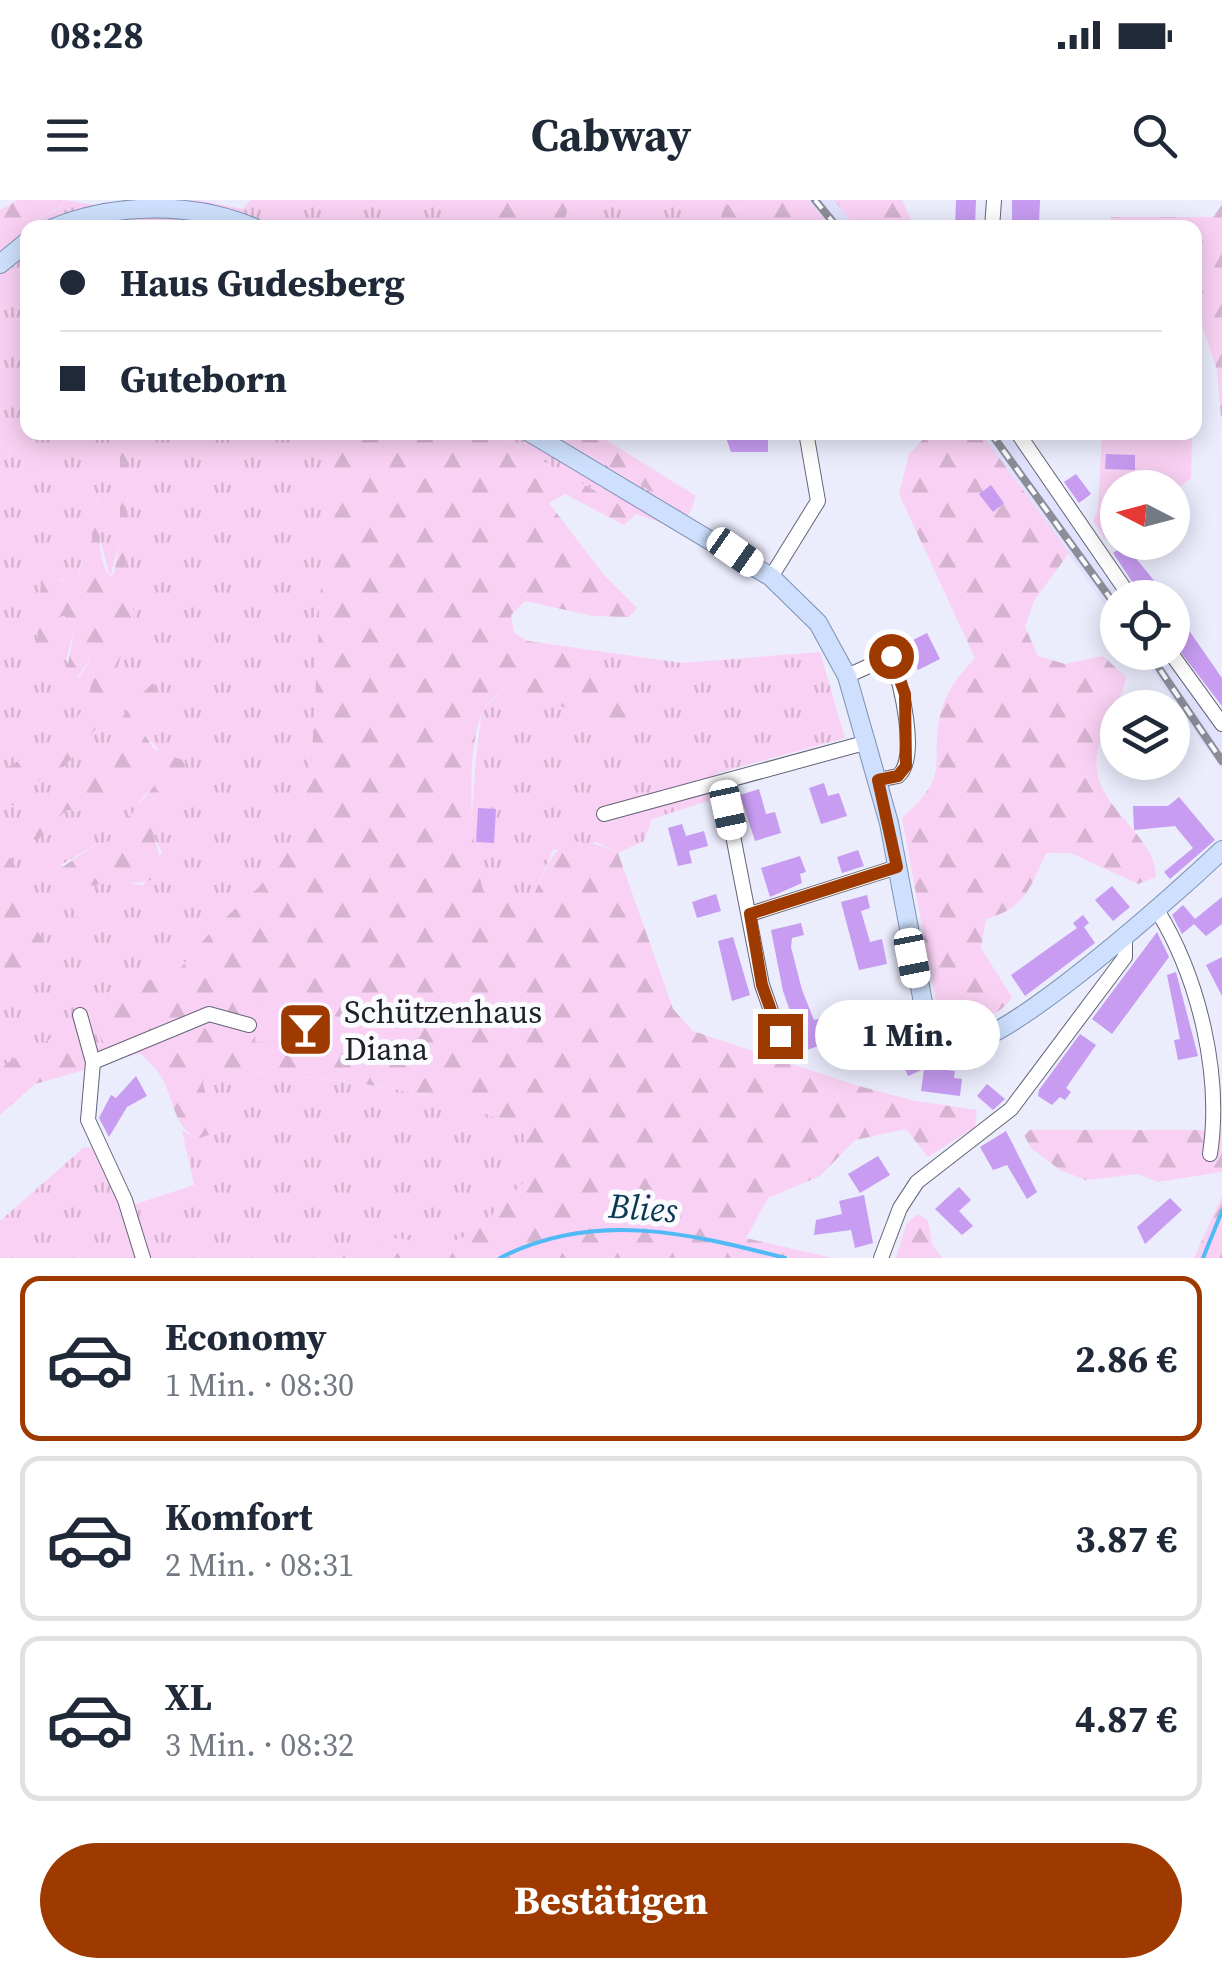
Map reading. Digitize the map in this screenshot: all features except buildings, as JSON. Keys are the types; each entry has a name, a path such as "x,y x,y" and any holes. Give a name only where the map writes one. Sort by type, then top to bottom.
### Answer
{"main road":[{"path":"77,220 108,210 235,220"},
{"path":"0,264 20,248"},
{"path":"543,440 735,552 772,577 818,623 848,676 878,780 924,1013 933,1031 946,1042 961,1045 980,1040 1006,1025 1125,938 1222,850"}],"street":[{"path":"772,577 818,501 807,440"},
{"path":"1022,440 1118,580"},
{"path":"848,676 891,656 905,694 906,766 898,776 878,780"},
{"path":"1183,670 1222,724"},
{"path":"604,814 868,742"},
{"path":"728,810 762,985 780,1036"},
{"path":"750,914 897,867"},
{"path":"1157,910 1176,940 1210,1054 1216,1128 1210,1154"},
{"path":"882,1258 900,1208 918,1182 1011,1109 1125,957 1125,938"},
{"path":"93,1062 209,1014 249,1025"},
{"path":"80,1016 93,1062 88,1120 125,1200 143,1258"}],"shaded area":[{"path":"808,200 834,200 850,220 825,220"},
{"path":"986,440 1013,440 1114,580 1100,580 1100,598"},
{"path":"1151,670 1178,670 1222,730 1222,770 1190,725 1190,690 1165,690"}],"green space":[{"path":"18,200 64,200 63,205 37,220 20,220 20,230 0,242 0,210"},
{"path":"64,200 95,205 198,200 243,209 250,200 461,200 461,220 38,220 63,206"},
{"path":"461,200 571,200 565,220 461,220"},
{"path":"571,200 753,200 755,204 746,209 725,204 720,220 565,220"},
{"path":"753,200 808,200 825,220 720,220 725,204 745,209 754,204"},
{"path":"834,200 902,200 911,220 850,220"},
{"path":"1222,205 1221,417 1217,370 1202,326 1202,220 1111,220 1212,217"},
{"path":"20,231 20,440 120,440 120,540 110,577 96,523 98,500 82,497 92,539 78,583 67,584 60,579 49,644 55,623 62,616 72,617 75,627 66,660 78,679 91,659 91,690 68,732 24,758 14,805 42,777 65,766 100,724 134,613 125,582 130,440 329,440 311,773 296,833 260,886 212,930 177,972 111,991 86,1008 106,1048 129,1044 140,1053 84,1070 85,1056 0,1067 0,988 19,981 45,942 37,931 20,874 0,841 0,242","holes":["153,684 158,695 145,735 184,778 151,814 151,831 162,852 143,885 103,880 80,888 79,899 61,865 98,843 129,839 140,801 155,785 155,776 147,771 80,811 66,810 40,833 51,798 91,774 129,706"]},
{"path":"120,440 130,440 125,582 134,613 100,724 65,766 42,777 14,806 5,802 6,768 67,730 83,706 93,678 90,659 69,690 64,685 75,627 72,618 62,616 55,623 49,644 43,648 37,644 41,580 48,574 67,584 78,583 92,539 82,497 94,493 102,557 110,577 114,574 120,539"},
{"path":"329,440 505,440 636,514 624,525 565,494 549,503 604,575 637,608 629,617 593,616 525,601 511,615 514,633 528,641 584,649 651,707 641,722 617,723 503,689 488,702 477,730 471,777 473,827 484,892 502,901 530,903 560,848 581,842 618,853 673,1009 693,1031 855,1085 915,1101 977,1110 975,1127 928,1157 906,1129 855,1140 820,1176 768,1198 746,1238 833,1258 342,1258 350,1248 399,1238 436,1248 474,1233 534,1172 537,1153 518,1129 450,1101 325,1079 207,1069 203,1084 217,1132 197,1139 182,1126 158,1072 129,1044 106,1049 86,1008 111,991 177,972 212,930 260,886 296,833 311,773"},
{"path":"505,440 565,440 659,496 691,510 679,529 636,514"},
{"path":"565,440 606,440 696,496 691,510 659,496"},
{"path":"922,440 986,440 1069,553 1034,601 1025,627 1038,656 1065,664 1100,657 1100,670 1118,670 1126,677 1122,690 1100,690 1097,771 1109,799 1148,849 1156,877 1138,884 1071,853 1046,853 1025,895 1010,909 986,919 981,948 1012,997 988,1017 967,1022 938,1012 902,818 934,778 944,704 954,683 975,658 899,494 909,454"},
{"path":"1102,440 1192,440 1191,478 1190,470 1100,470"},
{"path":"1100,472 1100,532 1093,520 1098,511"},
{"path":"584,649 682,663 820,652 845,738 714,774 717,798 652,819 644,841 618,853 596,842 553,850 530,903 502,901 484,892 470,843 482,710 503,689 559,705 650,707"},
{"path":"153,683 158,695 145,735 154,749 185,761 184,778 151,814 161,876 81,888 79,899 85,913 80,921 52,874 98,843 129,839 128,818 155,785 155,776 147,772 80,811 66,810 37,841 28,836 25,826 51,798 91,774 129,706"},
{"path":"0,841 20,874 37,931 45,942 19,982 0,988"},
{"path":"257,1001 298,1003 298,1014 390,1020 388,1051 255,1042"},
{"path":"73,1026 85,1056 84,1070 35,1084 0,1115 0,1067"},
{"path":"207,1069 324,1079 449,1101 521,1131 537,1153 534,1172 475,1233 436,1248 399,1238 351,1248 342,1258 0,1258 0,1221 83,1148 106,1145 133,1205 194,1185 182,1130 197,1139 217,1132 203,1084"},
{"path":"1030,1130 1222,1130 1222,1172 1157,1182 1138,1174 1086,1180 1060,1170 1031,1148 1024,1135"},
{"path":"1222,1196 1222,1258 1194,1258"},
{"path":"917,1214 928,1220 932,1244 942,1258 896,1258 906,1225"}],"waterway":[{"name":"Blies","path":"1203,1258 1222,1211"},
{"name":"Blies","path":"500,1258 535,1243 606,1230 677,1234 785,1258"}],"railway":[{"path":"815,200 831,220"},
{"path":"996,440 1100,584"},
{"path":"1160,670 1222,761"}],"place":[{"name":"Schützenhaus Diana","path":"305,1030"}],"route":[{"path":"780,1036 762,985 750,914 897,867 878,780 898,776 906,766 905,694 891,656"}]}
